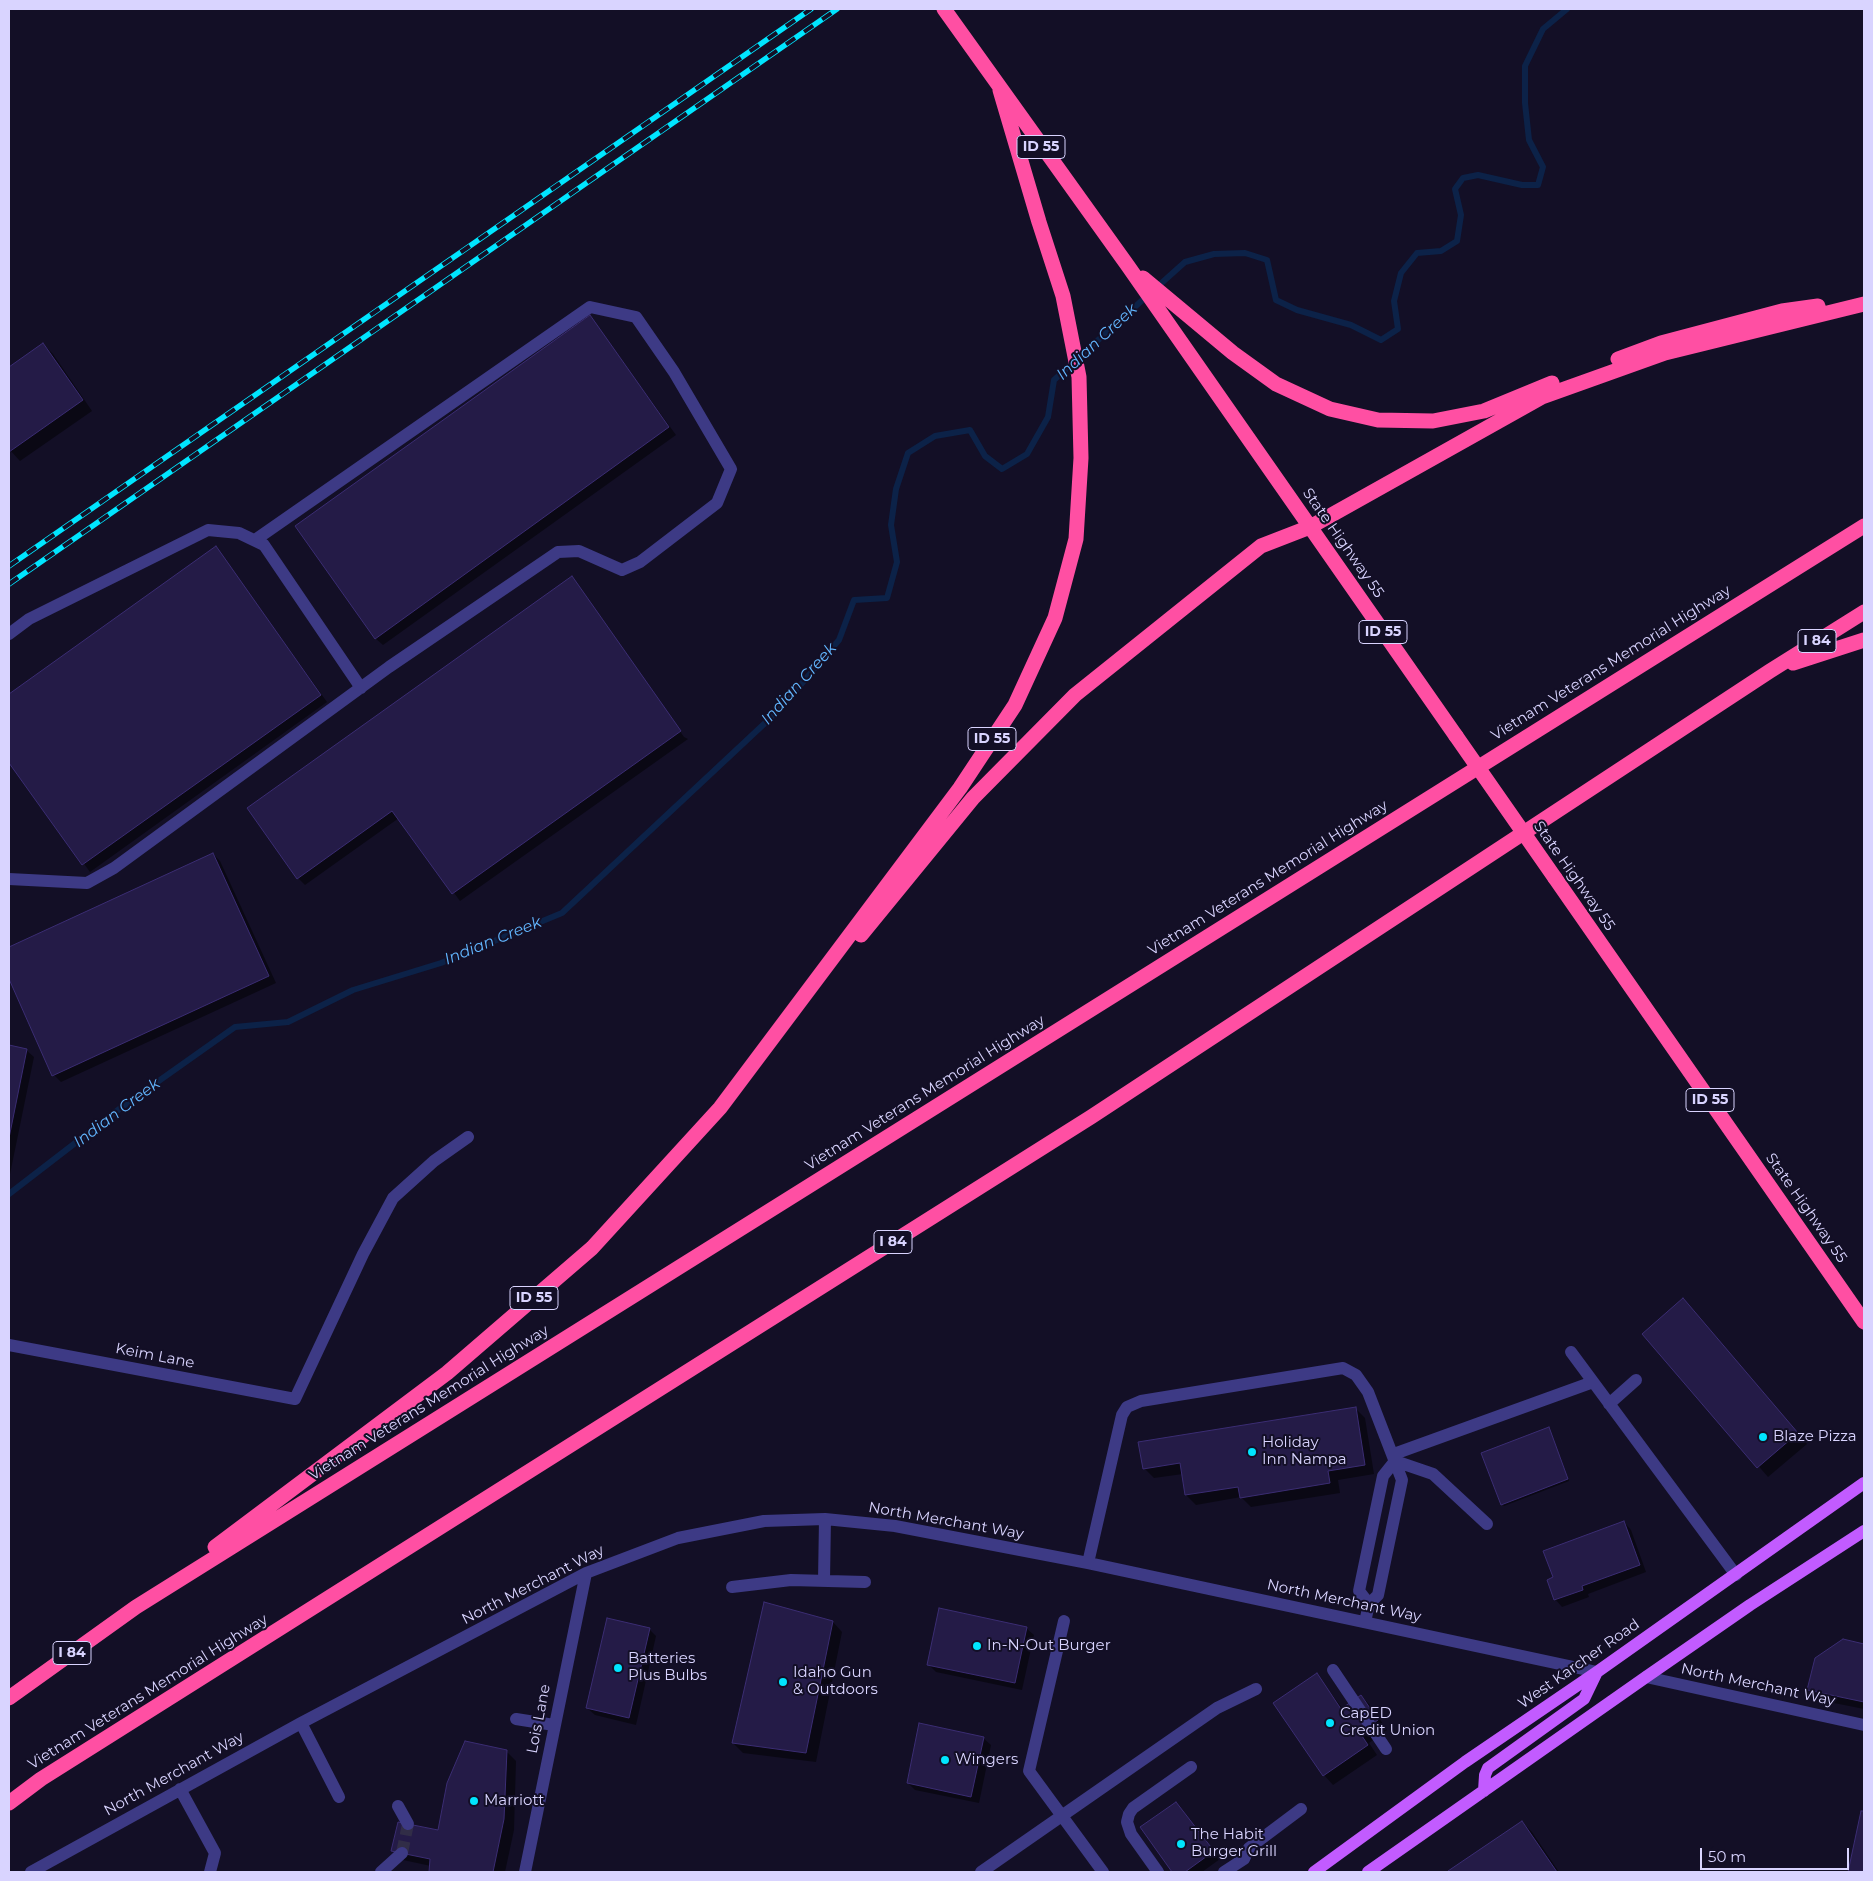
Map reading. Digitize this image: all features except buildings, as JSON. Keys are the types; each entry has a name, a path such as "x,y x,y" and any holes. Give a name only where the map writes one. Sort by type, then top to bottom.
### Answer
{"highway":[{"name":"State Highway 55","path":"944,9 1000,90 1128,266 1864,1322"},
{"name":"ID 55","path":"136,1607 447,1373 585,1254 720,1108 960,788 1015,705 1055,618 1076,539 1081,458 1079,376 1064,296 1039,222 1000,90"},
{"path":"1128,266 1233,353 1276,384 1330,409 1378,420 1433,421 1484,411 1661,343 1782,311 1864,300"},
{"path":"720,1108 973,798 1075,695 1261,546 1310,527 1542,397 1664,353 1864,304"},
{"name":"Vietnam Veterans Memorial Highway","path":"9,1698 136,1607 1864,526"},
{"name":"I 84","path":"1770,671 1864,612"},
{"path":"1770,671 1864,640"},
{"name":"Vietnam Veterans Memorial Highway","path":"9,1803 50,1774 1091,1117 1770,671"}],"main road":[{"name":"West Karcher Road","path":"1314,1872 1465,1762 1597,1672 1864,1484"},
{"path":"1368,1872 1750,1604 1864,1531"},
{"path":"1484,1790 1485,1775 1488,1768 1584,1699 1597,1672"}],"street":[{"path":"9,879 87,883 107,872 361,688 558,552 579,551 622,570 640,562 717,503 731,469 674,372 636,317 590,307 255,540"},
{"path":"9,634 29,619 208,530 239,533 264,545 361,688"},
{"name":"Keim Lane","path":"9,1345 295,1399 363,1254 393,1198 434,1161 468,1138"},
{"path":"1571,1352 1736,1575"},
{"path":"1088,1563 1122,1415 1133,1404 1343,1368 1356,1375 1368,1392 1395,1457 1402,1480 1378,1595 1369,1604 1365,1622"},
{"path":"1609,1404 1636,1380"},
{"path":"1369,1604 1360,1591 1383,1476 1395,1457 1593,1382"},
{"path":"1395,1457 1433,1474 1487,1524"},
{"path":"824,1580 825,1518"},
{"name":"North Merchant Way","path":"31,1872 301,1723 586,1573 678,1538 764,1521 825,1518 895,1526 1088,1563 1597,1672"},
{"name":"Lois Lane","path":"524,1872 586,1573"},
{"path":"732,1587 791,1580 865,1582"},
{"path":"1064,1621 1029,1771 1103,1872"},
{"path":"1333,1670 1386,1749"},
{"name":"North Merchant Way","path":"1646,1676 1864,1725"},
{"path":"981,1872 1218,1708 1256,1689"},
{"path":"516,1719 554,1725"},
{"path":"301,1723 339,1797"},
{"path":"1158,1872 1131,1834 1127,1822 1129,1814 1133,1808 1191,1767"},
{"path":"180,1789 215,1853 210,1872"},
{"path":"398,1806 408,1824"},
{"path":"1224,1872 1244,1859 1250,1848 1301,1809"},
{"path":"381,1872 402,1853"}],"waterway":[{"name":"Indian Creek","path":"1156,288 1185,262 1214,254 1245,253 1267,260 1276,300 1297,310 1351,325 1381,340 1398,329 1394,301 1401,273 1417,253 1441,251 1457,241 1461,215 1455,189 1463,178 1478,175 1522,185 1538,185 1543,167 1529,140 1525,103 1525,66 1543,29 1567,9"},
{"name":"Indian Creek","path":"9,1194 122,1107 235,1027 288,1022 353,990 441,963 562,913 779,710 839,640 854,600 887,598 897,562 891,525 896,489 908,453 935,436 970,430 985,456 1002,469 1027,454 1048,417 1054,380 1148,295"}],"tunnel":[{"path":"402,1853 408,1824"}],"railway":[{"path":"9,566 811,9"},
{"path":"9,584 837,9"}],"place":[{"name":"Blaze Pizza","path":"1763,1437"},
{"name":"Holiday Inn Nampa","path":"1252,1452"},
{"name":"In-N-Out Burger","path":"977,1646"},
{"name":"Batteries Plus Bulbs","path":"618,1668"},
{"name":"Idaho Gun & Outdoors","path":"783,1682"},
{"name":"CapED Credit Union","path":"1330,1723"},
{"name":"Wingers","path":"945,1760"},
{"name":"Marriott","path":"474,1801"},
{"name":"The Habit Burger Grill","path":"1181,1844"}]}
